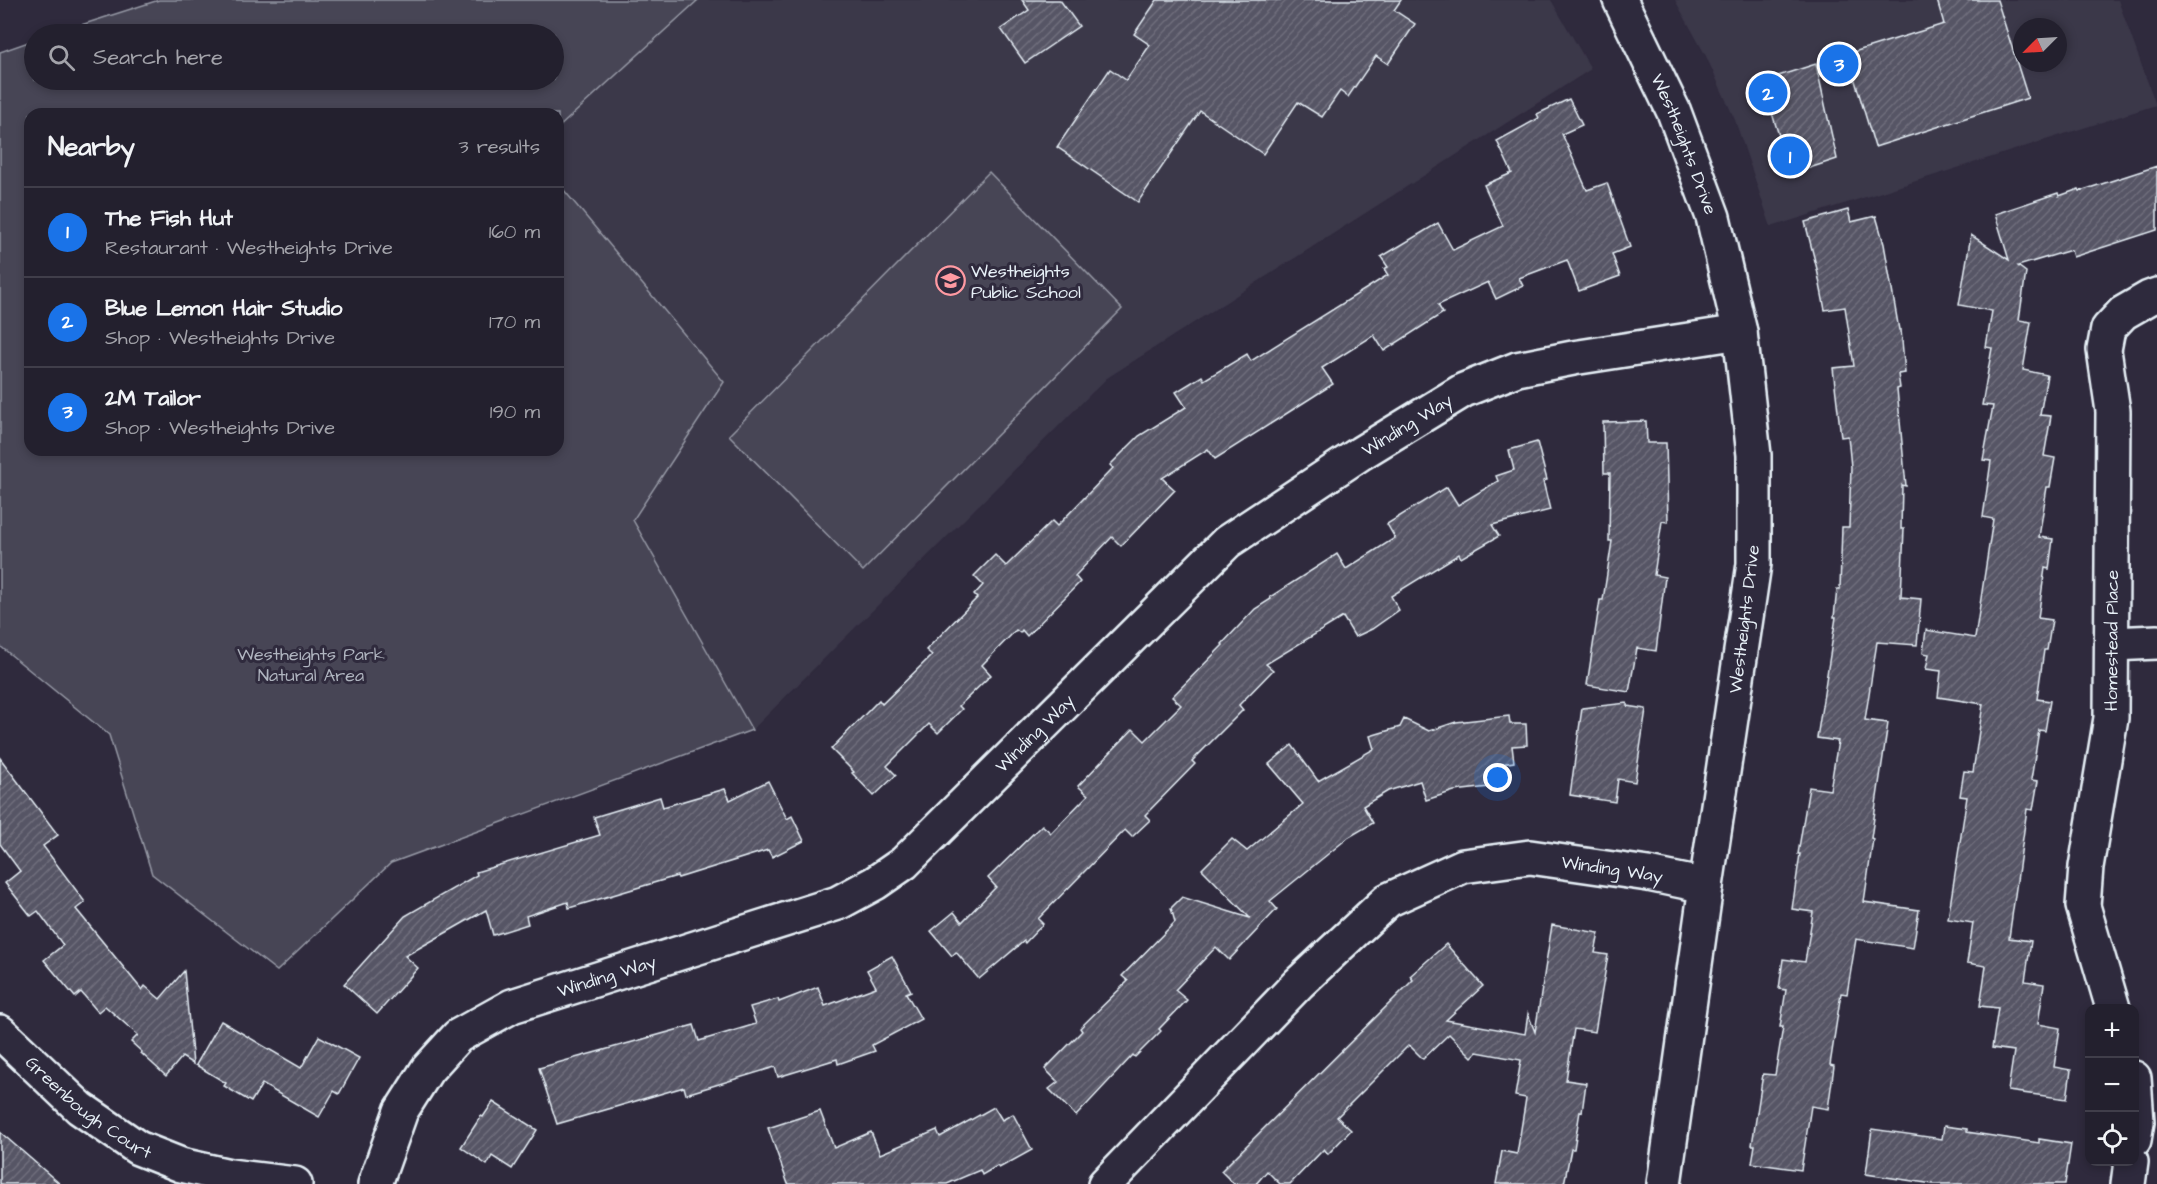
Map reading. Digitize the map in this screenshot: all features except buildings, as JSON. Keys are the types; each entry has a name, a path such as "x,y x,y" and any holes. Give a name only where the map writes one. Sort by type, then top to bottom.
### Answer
{"street":[{"name":"Westheights Drive","path":"1620,0 1674,112 1713,217 1740,332 1754,455 1754,564 1664,1184"},
{"name":"Homestead Place","path":"2112,1004 2083,906 2086,867 2110,718 2113,411 2104,350 2108,329 2123,313 2157,295"},
{"name":"Winding Way","path":"375,1184 401,1111 427,1070 458,1036 512,1006 838,903 875,883 904,863 1227,542 1361,453 1464,390 1517,369 1740,332"},
{"path":"2112,644 2157,642"},
{"name":"Winding Way","path":"1105,1184 1299,983 1388,900 1463,866 1530,857 1648,874 1706,886"},
{"name":"Greenbough Court","path":"0,1032 80,1108 138,1148 181,1165 230,1176 295,1184"},
{"path":"2128,1184 2131,1166"}],"shaded area":[{"name":"Westheights Public School","path":"698,0 1551,0 1591,69 1107,378 752,730 633,520 724,382 564,190 564,123"},
{"path":"1675,0 2118,0 2156,105 1771,227 1735,120 1706,56"}],"green space":[{"name":"Westheights Park Natural Area","path":"159,0 698,0 564,123 564,108 24,108 24,456 564,456 564,190 724,382 633,520 752,730 391,863 277,971 152,874 109,735 0,646 0,52 24,44 24,90 564,90 564,24 84,24"},
{"path":"989,172 1122,309 863,571 729,435"}],"place":[{"name":"2M Tailor","path":"1839,64"},
{"name":"Blue Lemon Hair Studio","path":"1768,93"},
{"name":"The Fish Hut","path":"1790,156"},
{"name":"Westheights Public School","path":"950,281"}]}
